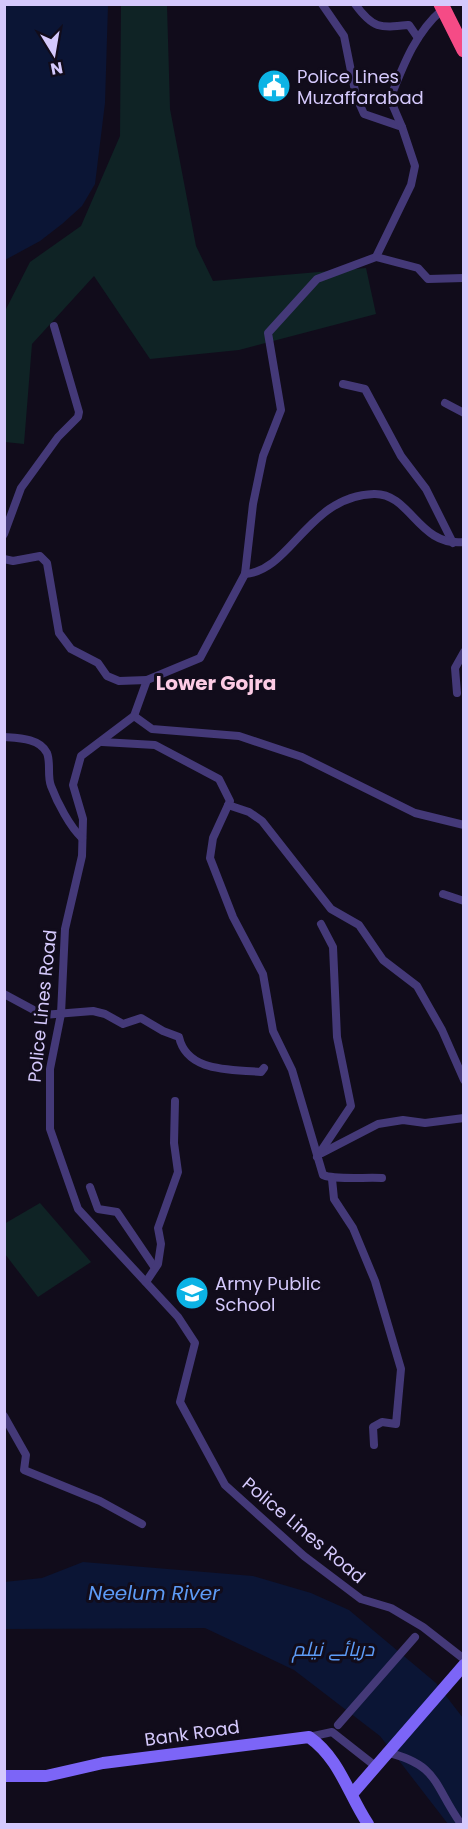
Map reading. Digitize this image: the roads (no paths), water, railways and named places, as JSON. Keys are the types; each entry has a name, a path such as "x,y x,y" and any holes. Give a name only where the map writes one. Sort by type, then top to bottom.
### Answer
{"highway":[{"path":"441,7 464,50"}],"main road":[{"path":"352,1794 462,1665"},
{"path":"309,1737 318,1743 338,1767 368,1824"},
{"name":"Bank Road","path":"4,1776 46,1776 133,1759 309,1737"}],"street":[{"path":"322,4 344,36 356,96 364,114 402,127"},
{"path":"355,4 367,22 382,27 409,25 418,38"},
{"path":"376,257 411,185 415,166 390,99 418,38 441,7"},
{"path":"4,559 13,561 39,556 47,563 59,633 71,649 98,663 107,676 119,681 147,680 200,658 245,574 253,504 263,456 281,410 268,333 317,279 376,257 418,268 428,279 464,278"},
{"path":"4,534 21,488 62,432 78,417 79,412 54,326"},
{"path":"343,384 365,389 401,456 426,489 453,543"},
{"path":"445,404 464,413"},
{"path":"245,574 257,573 269,566 318,515 342,500 376,494 401,505 433,537 453,543 464,542"},
{"path":"457,693 455,668 464,652"},
{"path":"147,680 134,716 152,729 238,736 302,757 415,813 464,825"},
{"name":"Police Lines Road","path":"134,716 81,756 73,785 83,819 82,856 65,929 62,1014 50,1069 50,1129 78,1209 178,1317 195,1343 180,1402 225,1485 304,1556 361,1599 391,1608 423,1627 462,1665"},
{"path":"4,737 28,739 41,746 47,754 51,786 65,816 82,838"},
{"path":"102,742 155,745 219,779 230,801 213,838 210,858 233,917 263,974 273,1031 292,1070 323,1175 332,1179 351,1176 382,1178"},
{"path":"228,805 249,812 262,821 331,909 359,925 383,960 417,986 442,1030 464,1080"},
{"path":"443,894 464,901"},
{"path":"317,1157 351,1106 337,1038 333,947 321,924"},
{"path":"4,994 43,1015 93,1011 123,1023 141,1018 163,1031 174,1033 179,1037 187,1055 198,1062 217,1068 261,1072 264,1068"},
{"path":"146,1282 155,1268 161,1244 158,1228 178,1172 174,1143 175,1101"},
{"path":"317,1157 330,1147 378,1124 403,1120 424,1123 464,1118"},
{"path":"332,1179 334,1199 353,1228 375,1281 401,1369 396,1424 382,1422 372,1427 374,1445"},
{"path":"90,1187 98,1209 117,1212 155,1268"},
{"path":"4,1416 26,1455 24,1470 100,1501 142,1524"},
{"path":"338,1725 415,1637"},
{"name":"Bank Road","path":"309,1737 332,1732 381,1758"},
{"path":"381,1758 411,1758 430,1772 461,1824"}],"water":[{"path":"5,4 108,5 105,103 95,184 82,206 62,224 40,241 5,260"},
{"name":"دریائے نیلم","path":"83,1562 253,1576 311,1593 349,1610 436,1683 463,1718 463,1824 448,1824 380,1736 294,1670 205,1628 5,1629 4,1582 42,1578"}],"place":[{"name":"Police Lines Muzaffarabad","path":"274,86"},
{"name":"Army Public School","path":"192,1293"}],"district":[{"name":"Lower Gojra","path":"216,683"}],"water label":[{"name":"Neelum River","path":"154,1593"}]}
